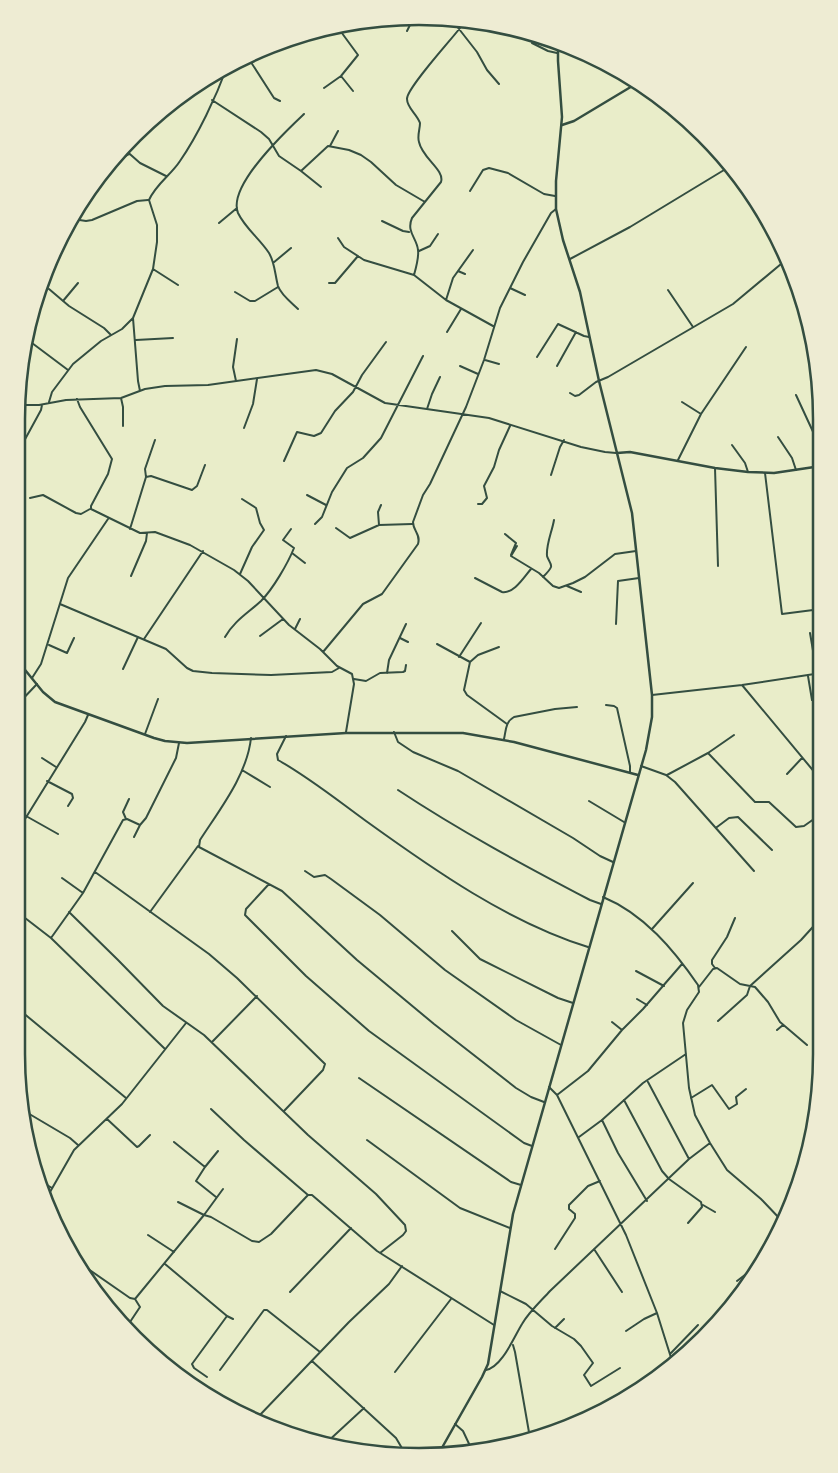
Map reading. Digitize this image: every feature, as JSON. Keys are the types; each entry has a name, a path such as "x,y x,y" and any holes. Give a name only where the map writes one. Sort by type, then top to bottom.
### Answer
{"main road":[{"path":"443,1447 486,1370 510,1228 521,1185 652,724 652,695 631,508 616,453 580,292 563,240 556,209 555,196 562,126 558,53"},
{"path":"562,126 574,121 631,87"},
{"path":"616,453 630,452 715,468 748,472 765,473 813,467"},
{"path":"25,670 55,702 165,741 179,742 346,733 463,733 504,740 638,775"}],"street":[{"path":"407,31 410,25"},
{"path":"414,275 419,251 410,232 410,222 441,182 442,175 426,158 421,148 418,137 420,123 407,102 407,95 460,28 477,52 484,66 499,84"},
{"path":"324,88 341,76 358,55 342,33"},
{"path":"532,43 548,51 558,53"},
{"path":"251,63 274,98 280,101"},
{"path":"341,76 353,92"},
{"path":"79,219 92,220 137,201 149,200 166,176 179,164 221,79"},
{"path":"212,100 256,128 269,139 275,152 283,160 321,187"},
{"path":"298,309 278,287 273,263 268,252 241,218 237,208 237,199 245,182 272,145 304,114"},
{"path":"301,171 330,146 338,131"},
{"path":"330,146 355,152 367,158 396,185 425,202"},
{"path":"128,154 166,176"},
{"path":"470,191 483,170 489,168 508,173 544,194 555,196"},
{"path":"570,259 630,227 724,170"},
{"path":"49,403 52,392 65,377 68,370 101,340 122,329 134,318 153,269 156,252 157,224 149,200"},
{"path":"219,223 237,208"},
{"path":"412,524 423,495 463,415 484,360 493,326 510,288 551,213 556,209"},
{"path":"382,220 410,232"},
{"path":"419,251 430,246 438,234"},
{"path":"338,238 344,247 368,262 414,275 446,300 493,326"},
{"path":"273,263 291,248"},
{"path":"446,300 453,278 473,250"},
{"path":"329,283 334,283 358,256"},
{"path":"570,393 577,396 592,384 608,377 733,304 781,265"},
{"path":"153,269 178,285"},
{"path":"458,271 465,274"},
{"path":"63,301 78,282"},
{"path":"235,292 250,301 255,301 278,287"},
{"path":"510,288 525,295"},
{"path":"49,289 111,335"},
{"path":"668,290 693,327"},
{"path":"447,332 461,309"},
{"path":"134,318 140,391"},
{"path":"537,357 557,324 584,336 589,336"},
{"path":"557,366 576,332"},
{"path":"136,340 173,338"},
{"path":"237,339 233,367 237,382"},
{"path":"284,461 297,432 314,436 319,435 335,411 355,388 386,342"},
{"path":"33,344 68,370"},
{"path":"678,460 701,414 746,347"},
{"path":"315,524 322,517 332,492 347,468 363,458 381,438 423,356"},
{"path":"484,360 499,364"},
{"path":"460,366 478,374"},
{"path":"26,405 42,405 77,399 120,398 140,391 170,385 199,386 258,379 304,370 316,370 332,374 379,401 489,418 510,426 588,448 616,453"},
{"path":"427,409 440,377"},
{"path":"244,428 253,404 258,379"},
{"path":"796,395 813,431"},
{"path":"120,398 123,407 123,426"},
{"path":"30,498 43,494 76,514 81,514 91,509 108,474 112,459 77,399"},
{"path":"682,402 701,414"},
{"path":"25,439 42,405"},
{"path":"478,504 482,504 487,498 484,486 510,426"},
{"path":"778,437 792,458 797,470"},
{"path":"130,528 146,477 145,469 155,440"},
{"path":"551,475 564,440"},
{"path":"732,445 745,463 748,472"},
{"path":"146,477 151,476 192,490 197,486 205,465"},
{"path":"715,468 718,566"},
{"path":"765,473 782,614 813,610"},
{"path":"307,495 326,505"},
{"path":"240,574 252,547 264,530 256,508 242,499"},
{"path":"379,525 378,512 381,505"},
{"path":"91,509 108,519 140,533 160,534 202,551 240,574 294,629 340,668 350,672 354,679 346,733"},
{"path":"32,678 38,670 48,645 65,586 72,570 93,543 108,519"},
{"path":"543,577 551,568 547,558 547,546 553,531 554,520"},
{"path":"336,528 350,538 379,525 412,524"},
{"path":"323,652 363,604 382,594 406,562 420,540 412,524"},
{"path":"225,637 234,624 264,597 292,554 294,548 283,540 291,529"},
{"path":"131,576 146,541 147,533"},
{"path":"505,534 516,543 510,553 511,556"},
{"path":"511,556 517,546"},
{"path":"511,556 532,568 556,588 566,586 585,577 615,554 637,550"},
{"path":"144,639 202,551"},
{"path":"292,554 305,563"},
{"path":"475,578 507,593 532,568"},
{"path":"616,624 618,581 640,578"},
{"path":"566,586 581,592"},
{"path":"60,604 166,649 182,664 193,670 212,673 271,675 332,672 340,668"},
{"path":"260,636 283,619"},
{"path":"294,629 300,619"},
{"path":"459,657 481,623"},
{"path":"387,673 389,660 406,624"},
{"path":"810,633 813,651"},
{"path":"124,669 138,637"},
{"path":"48,645 67,653 74,638"},
{"path":"400,638 408,642"},
{"path":"437,644 470,662"},
{"path":"499,647 478,656 470,662 464,687 465,692 507,724"},
{"path":"354,679 366,681 377,674 405,671 406,665"},
{"path":"652,695 813,675"},
{"path":"808,676 812,700"},
{"path":"25,697 37,684"},
{"path":"742,685 813,772"},
{"path":"145,735 158,699"},
{"path":"606,705 617,708 630,772"},
{"path":"504,740 509,720 555,709 577,707"},
{"path":"58,834 26,816 88,715"},
{"path":"394,732 398,742 407,748 458,771 613,862"},
{"path":"666,775 708,753 734,735"},
{"path":"286,736 277,754 278,760 320,786 405,849 471,893 557,935 588,947"},
{"path":"150,912 198,846 242,770 249,752 251,738"},
{"path":"134,837 161,790 176,758 179,742"},
{"path":"708,753 755,802 769,802 796,827 804,826 813,820"},
{"path":"42,758 56,767"},
{"path":"787,774 802,758"},
{"path":"641,766 666,775 675,782 754,871"},
{"path":"242,770 270,787"},
{"path":"47,781 72,794 73,798 68,806"},
{"path":"398,790 432,813 506,856 601,904"},
{"path":"129,799 123,812 126,819 140,825"},
{"path":"589,801 624,822"},
{"path":"716,828 729,818 738,817 772,850"},
{"path":"51,938 83,893 126,819"},
{"path":"198,846 286,894 357,960 434,1024 516,1088 544,1102"},
{"path":"306,871 314,877 325,875 331,879 380,915 445,970 516,1020 561,1045"},
{"path":"95,872 209,954 257,996 325,1064 323,1070 284,1111"},
{"path":"62,878 83,893"},
{"path":"652,929 693,883"},
{"path":"269,884 246,909 246,915 306,976 369,1031 524,1143 532,1146"},
{"path":"603,897 652,929 699,987"},
{"path":"69,912 162,1006 212,1042 308,1135 376,1194 406,1228 405,1233 380,1253"},
{"path":"25,918 51,938 165,1049"},
{"path":"735,918 727,937 712,960 712,964 715,968 722,970 740,984 758,989 782,1025 807,1044"},
{"path":"718,1021 747,995 750,986 801,940 813,926"},
{"path":"452,931 480,959 558,998 573,1003"},
{"path":"557,1095 588,1071 622,1030 647,1005 682,964"},
{"path":"715,968 699,987 698,994 683,1019 682,1028 695,1115 710,1143 732,1174 778,1216"},
{"path":"636,971 664,986"},
{"path":"212,1042 257,996"},
{"path":"637,999 647,1005"},
{"path":"25,1015 126,1099"},
{"path":"612,1022 622,1030"},
{"path":"50,1192 78,1146 126,1099 186,1023"},
{"path":"777,1030 782,1025"},
{"path":"578,1138 602,1120 643,1083 686,1054"},
{"path":"359,1078 511,1182 521,1185"},
{"path":"648,1081 689,1159"},
{"path":"691,1098 712,1085 729,1109 737,1104 736,1097 746,1089"},
{"path":"549,1087 557,1095 621,1225 658,1313 671,1357"},
{"path":"624,1100 662,1171 669,1179 715,1212"},
{"path":"211,1109 308,1195 314,1196 380,1253 495,1325"},
{"path":"30,1114 70,1138 78,1146"},
{"path":"106,1119 137,1147 150,1135"},
{"path":"602,1120 618,1153 646,1202"},
{"path":"367,1140 460,1208 510,1228"},
{"path":"174,1142 205,1167"},
{"path":"486,1370 494,1366 512,1345 522,1324 533,1309 689,1159 710,1143"},
{"path":"216,1197 196,1181 218,1151"},
{"path":"555,1249 575,1218 569,1209 569,1205 588,1186 600,1181"},
{"path":"48,1185 52,1188"},
{"path":"136,1299 223,1189"},
{"path":"178,1202 211,1217 252,1241 259,1242 270,1234 308,1195"},
{"path":"688,1223 703,1205"},
{"path":"290,1292 351,1228"},
{"path":"148,1235 174,1252"},
{"path":"594,1249 622,1292"},
{"path":"164,1263 233,1319"},
{"path":"260,1414 349,1322 389,1284 402,1266"},
{"path":"89,1270 130,1298 136,1299"},
{"path":"738,1281 746,1275"},
{"path":"500,1291 533,1309 556,1328 578,1342 592,1362 592,1365 584,1375 591,1386 620,1368"},
{"path":"395,1372 452,1298"},
{"path":"130,1322 140,1307 136,1299"},
{"path":"220,1370 264,1310 267,1310 320,1352"},
{"path":"626,1331 644,1318 658,1313"},
{"path":"207,1377 194,1368 192,1364 227,1316"},
{"path":"556,1328 564,1319"},
{"path":"670,1352 698,1325"},
{"path":"512,1345 515,1352 529,1432"},
{"path":"312,1361 396,1438 401,1447"},
{"path":"332,1438 364,1408"},
{"path":"456,1424 464,1431 470,1445"}]}
